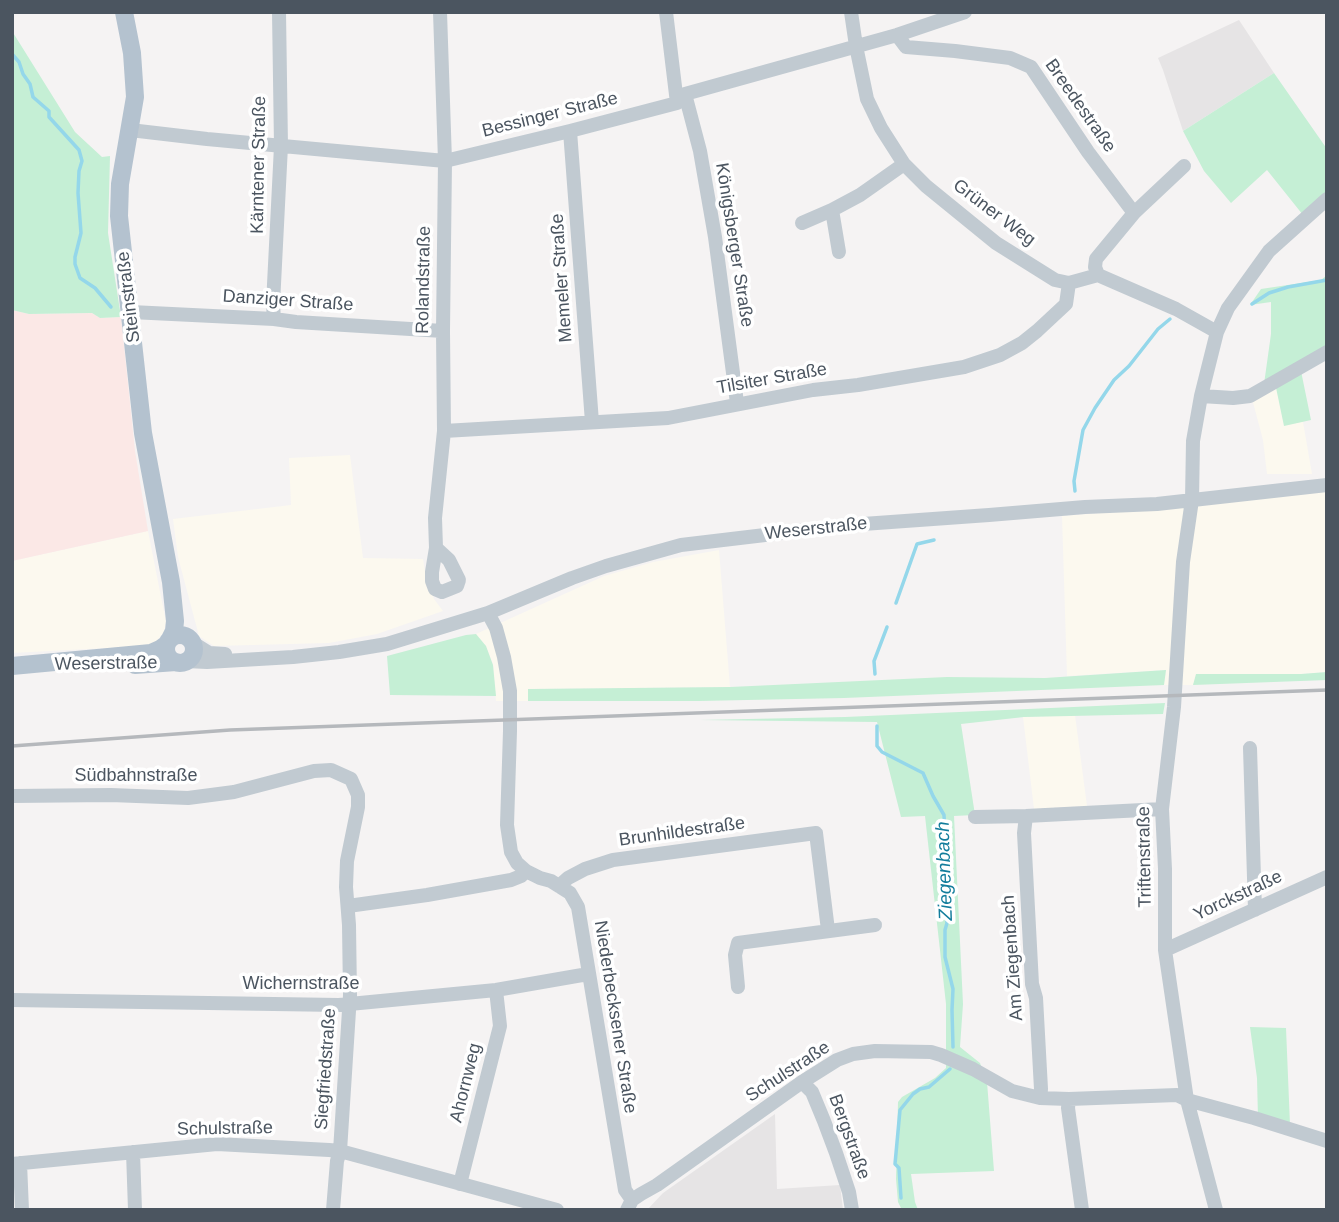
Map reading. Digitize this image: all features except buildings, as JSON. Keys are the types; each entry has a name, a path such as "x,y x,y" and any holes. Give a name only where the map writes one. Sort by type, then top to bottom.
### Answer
{"main road":[{"name":"Steinstraße","path":"124,12 132,52 135,97 120,184 119,216 144,433 171,582 175,621 174,631 168,642"},
{"name":"Steinstraße","path":"171,582 191,640"},
{"path":"182,635 191,640 193,656 181,662 172,660 167,653 168,642 173,636 182,635"},
{"name":"Weserstraße","path":"12,666 151,653 168,642"},
{"name":"Weserstraße","path":"37,664 135,665 181,662"}],"street":[{"name":"Kärntener Straße","path":"274,318 281,146 279,12"},
{"name":"Rolandstraße","path":"436,548 435,518 444,430 445,161 440,12"},
{"name":"Königsberger Straße","path":"666,12 681,99 702,163 737,404"},
{"name":"Grüner Weg","path":"851,12 867,99 881,128 904,164 926,186 996,243 1055,280 1069,284"},
{"name":"Bessinger Straße","path":"130,130 445,161 570,131 965,12"},
{"name":"Breedestraße","path":"897,34 906,47 1010,58 1031,67 1080,141 1134,214"},
{"name":"Memeler Straße","path":"570,131 592,422"},
{"path":"802,223 860,195 904,164"},
{"path":"1098,275 1096,259 1134,214 1184,166"},
{"name":"Triftenstraße","path":"1216,1210 1187,1100 1165,950 1162,809 1174,707 1183,562 1192,500 1193,441 1200,396 1217,332 1228,308 1269,251 1327,199"},
{"path":"832,210 839,252"},
{"path":"1069,284 1098,275 1176,309 1217,332"},
{"name":"Tilsiter Straße","path":"444,430 668,418 813,390 953,369 1000,355 1022,343 1066,304 1069,284"},
{"name":"Danziger Straße","path":"131,312 274,318 296,322 443,331"},
{"path":"1200,396 1250,396 1327,352"},
{"name":"Weserstraße","path":"181,662 254,659 387,644 488,613 606,565 681,545 849,524 1085,506 1157,504 1327,485"},
{"path":"348,906 511,880 526,871 517,863 511,852 508,838 510,691 499,638 488,613"},
{"name":"Weserstraße","path":"191,640 209,653 321,653"},
{"path":"1250,748 1255,910"},
{"name":"Südbahnstraße","path":"12,796 111,795 188,798 234,792 314,771 331,770 339,773"},
{"name":"Siegfriedstraße","path":"334,1210 349,1004 347,861 356,823 358,795 351,779 339,773"},
{"path":"975,817 1162,809"},
{"name":"Am Ziegenbach","path":"1026,816 1024,832 1040,1098"},
{"name":"Brunhildestraße","path":"559,886 585,869 613,860 816,833 828,930"},
{"name":"Niederbecksener Straße","path":"526,871 570,893 578,907 629,1205"},
{"name":"Yorckstraße","path":"1165,950 1327,877"},
{"path":"738,987 735,955 738,943 875,925"},
{"name":"Wichernstraße","path":"12,1000 339,1005 496,990 588,974"},
{"name":"Ahornweg","path":"460,1184 499,1027 496,990"},
{"name":"Schulstraße","path":"629,1205 640,1194 657,1185 837,1060 853,1054 875,1051 931,1052 958,1061 1012,1091 1040,1098 1177,1095 1327,1141"},
{"name":"Bergstraße","path":"802,1082 811,1092 832,1142 849,1192 852,1210"},
{"path":"1069,1099 1082,1210"},
{"name":"Schulstraße","path":"16,1164 217,1144 340,1151 557,1210"},
{"path":"133,1152 135,1210"},
{"path":"16,1164 22,1210"}],"shaded area":[{"path":"1239,20 1274,73 1183,131 1158,58"},
{"path":"12,310 29,314 92,313 100,318 121,317 135,451 148,531 12,561"},
{"path":"1274,377 1284,425 1303,422 1312,474 1267,474 1263,440 1250,391"},
{"path":"350,455 363,558 423,559 426,578 434,599 443,611 377,634 329,643 214,646 199,636 178,557 173,519 291,505 289,458"},
{"path":"1327,491 1327,672 1197,674 1193,685 1164,685 1166,670 1067,676 1062,516 1193,506"},
{"path":"148,531 166,622 164,632 154,644 12,653 12,561"},
{"path":"719,550 730,687 529,689 528,701 496,701 493,664 486,646 476,634 604,576 653,562"},
{"path":"1075,715 1087,806 1034,809 1023,717"},
{"path":"775,1114 777,1189 840,1185 843,1210 647,1210 663,1193"}],"green space":[{"path":"12,31 75,132 102,157 110,156 108,233 121,317 100,318 92,313 29,314 12,310"},
{"path":"1274,73 1327,149 1327,195 1303,215 1267,170 1231,203 1204,171 1183,131"},
{"path":"1327,275 1327,356 1301,371 1311,420 1284,426 1274,378 1264,384 1271,334 1271,302 1250,305 1261,289 1321,280"},
{"path":"476,634 486,646 493,665 496,696 390,695 387,656"},
{"path":"1166,670 1164,685 844,698 528,701 528,689 730,687 947,677 1045,678"},
{"path":"1327,672 1327,680 1193,685 1196,674"},
{"path":"1165,703 1163,714 1024,717 961,724 975,815 954,816 963,1004 960,1047 980,1063 987,1082 994,1171 911,1174 918,1210 902,1210 898,1202 896,1179 898,1102 946,1068 946,1004 925,816 901,817 877,722 700,720 845,717"},
{"path":"1250,1027 1286,1028 1290,1125 1258,1118 1257,1078"}],"waterway":[{"path":"12,54 30,84 33,97 49,111 49,117 79,150 82,161 78,193 81,233 75,264 80,278 95,288 111,307"},
{"name":"Ziegenbach","path":"1252,304 1269,293 1327,280"},
{"name":"Ziegenbach","path":"1075,491 1074,481 1083,430 1095,408 1114,380 1170,319"},
{"name":"Ziegenbach","path":"896,603 917,544 934,540"},
{"name":"Ziegenbach","path":"875,674 874,661 887,627"},
{"name":"Ziegenbach","path":"877,726 877,746 882,752 923,773 944,815 945,832 940,840 943,880 950,902 946,911 945,957 953,989 953,1047"},
{"name":"Ziegenbach","path":"901,1198 899,1168 895,1164 900,1110 913,1094 929,1087 950,1069"}],"railway":[{"path":"12,746 230,730 1327,690"}]}
